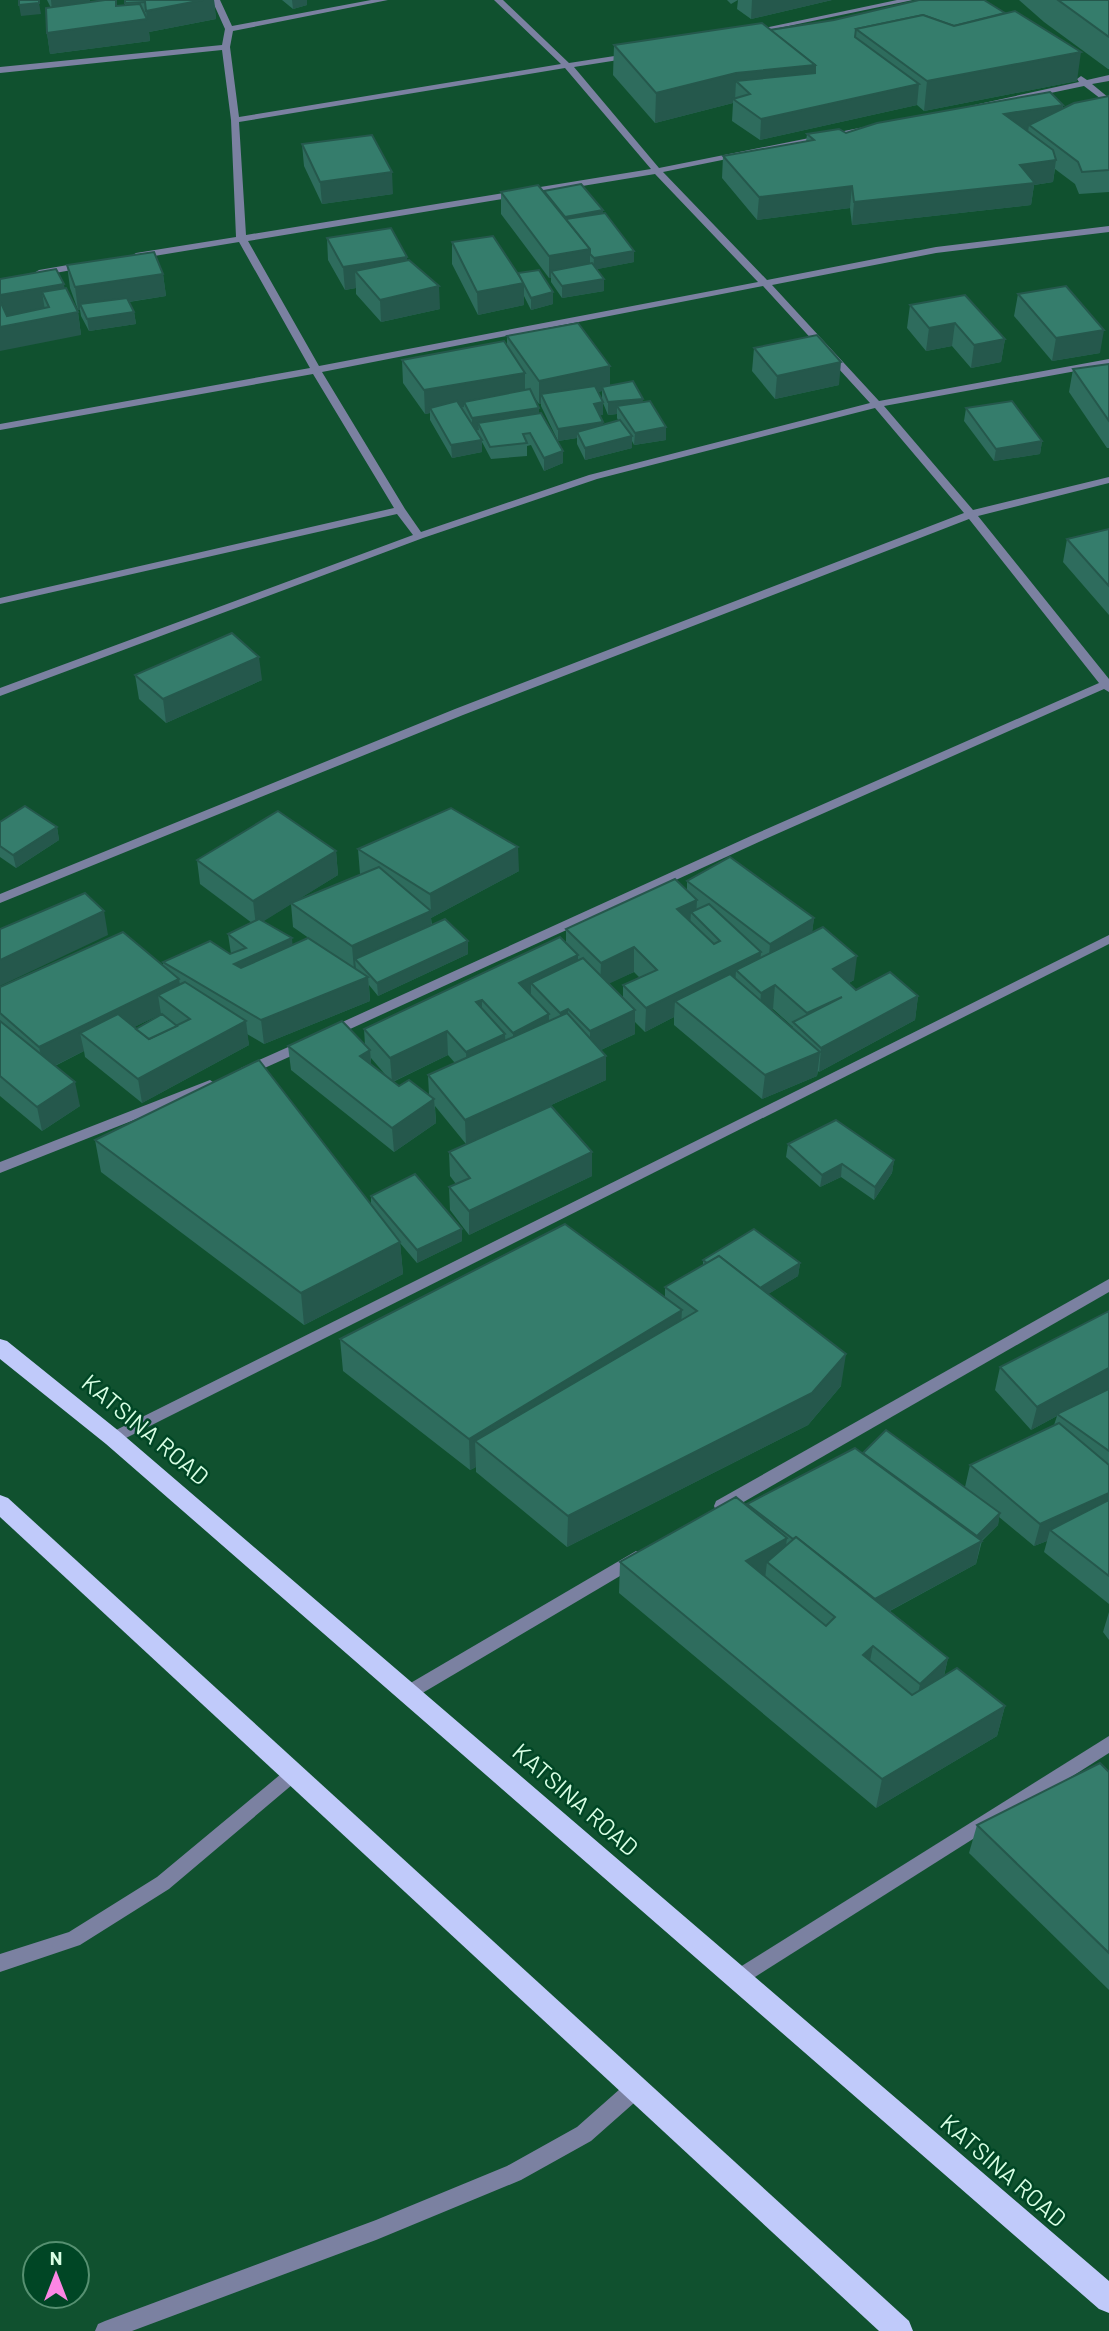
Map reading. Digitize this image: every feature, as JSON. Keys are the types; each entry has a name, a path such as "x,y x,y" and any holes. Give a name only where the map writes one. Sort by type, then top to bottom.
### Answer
{"highway":[{"name":"KATSINA ROAD","path":"0,1347 113,1438 1109,2300"},
{"path":"0,1504 899,2331"}],"street":[{"path":"216,0 229,29 226,47 235,120 241,237 316,370 400,510 419,536"},
{"path":"229,29 384,0"},
{"path":"0,1168 233,1076 757,838 1108,685 971,514 877,404 657,171 570,68 498,0"},
{"path":"733,35 909,0"},
{"path":"0,70 226,47"},
{"path":"235,120 570,68 638,54"},
{"path":"1076,75 1109,102"},
{"path":"952,111 1109,79"},
{"path":"121,258 657,171 885,124"},
{"path":"0,427 316,370 936,250 1109,229"},
{"path":"27,275 94,263"},
{"path":"0,692 419,536 593,477 877,404 1109,362"},
{"path":"0,900 472,707 971,514 1109,480"},
{"path":"0,601 400,510"},
{"path":"113,1438 1109,939"},
{"path":"707,1516 1109,1285"},
{"path":"408,1693 647,1551"},
{"path":"738,1978 1109,1744"},
{"path":"0,1963 74,1939 163,1883 293,1774"},
{"path":"105,2331 376,2230 514,2173 584,2134 636,2088"}],"building":[{"path":"19,0 39,0 39,3 19,5"},
{"path":"116,0 116,6 140,4 147,19 47,33 46,8"},
{"path":"125,0 203,0 146,11 145,2 125,3"},
{"path":"919,0 984,0 1005,13 954,26 923,15 856,29 855,37 919,84 761,119 733,99 750,94 736,81 815,73 815,65 770,30 834,20"},
{"path":"1058,0 1109,0 1109,37"},
{"path":"1015,11 1081,52 927,81 856,29 923,15 954,26"},
{"path":"762,23 815,65 736,73 656,93 614,45"},
{"path":"1050,92 1063,105 1004,114 1053,150 1056,160 1020,165 1035,183 854,202 852,186 759,197 723,156 814,140 807,134 839,129 846,133 877,123"},
{"path":"1109,96 1109,170 1082,172 1078,162 1029,125 1074,103"},
{"path":"372,135 392,172 320,182 302,144"},
{"path":"581,184 603,210 565,217 544,191"},
{"path":"538,185 590,249 549,256 501,192"},
{"path":"605,213 634,251 594,258 566,219"},
{"path":"391,228 407,257 343,267 327,238"},
{"path":"493,236 524,283 477,292 452,242"},
{"path":"154,252 163,274 75,287 67,265"},
{"path":"409,260 439,286 380,300 355,271"},
{"path":"592,263 604,279 562,286 551,271"},
{"path":"56,269 64,284 0,295 0,279"},
{"path":"539,270 553,292 531,298 518,273"},
{"path":"1066,286 1104,330 1056,338 1018,294"},
{"path":"66,288 78,312 0,327 0,301 7,316 49,307 42,292"},
{"path":"965,295 1005,339 974,345 955,323 929,328 910,305"},
{"path":"127,298 134,312 87,319 80,304"},
{"path":"578,323 610,366 539,381 507,336"},
{"path":"817,335 841,362 777,376 754,348"},
{"path":"504,341 525,373 424,390 402,360"},
{"path":"1109,364 1109,421 1073,369"},
{"path":"633,381 643,399 608,402 602,387"},
{"path":"595,386 603,402 594,404 603,422 558,429 541,394"},
{"path":"530,389 539,408 472,418 464,402"},
{"path":"457,401 482,440 451,445 430,408"},
{"path":"650,401 666,427 635,433 617,406"},
{"path":"1012,401 1042,441 996,449 966,408"},
{"path":"541,413 563,451 544,458 530,433 523,434 527,443 490,447 478,423"},
{"path":"620,420 632,436 585,448 577,432"},
{"path":"1109,529 1109,586 1067,539"},
{"path":"232,633 259,657 163,699 135,675"},
{"path":"25,806 57,827 13,855 0,846 0,822"},
{"path":"451,808 518,847 430,894 358,849"},
{"path":"278,811 336,851 253,901 197,860"},
{"path":"730,857 814,918 770,944 687,881"},
{"path":"379,867 431,911 352,946 291,903"},
{"path":"675,879 697,900 677,909 714,944 720,941 691,912 709,904 761,952 646,1008 623,985 657,970 634,947 601,963 566,929"},
{"path":"85,893 104,911 0,960 0,929"},
{"path":"259,919 292,938 234,964 241,968 308,938 368,977 261,1020 163,962 210,941 230,954 246,948 228,934"},
{"path":"445,919 468,941 377,983 355,959"},
{"path":"823,927 857,956 833,969 856,990 890,972 918,996 821,1048 793,1022 842,997 807,1013 775,985 761,993 736,970"},
{"path":"123,932 179,979 39,1047 0,1013 0,987"},
{"path":"560,937 578,955 519,983 549,1014 513,1033 482,1000 476,1002 505,1034 466,1052 447,1031 390,1058 364,1029"},
{"path":"583,958 635,1010 590,1031 568,1009 560,1013 531,983"},
{"path":"730,974 820,1052 765,1075 675,1001"},
{"path":"185,982 246,1021 138,1079 80,1033 118,1014 149,1039 190,1019 158,995"},
{"path":"567,1013 606,1056 465,1120 428,1075"},
{"path":"162,1014 177,1026 149,1039 136,1029"},
{"path":"0,1021 75,1082 37,1107 0,1076"},
{"path":"342,1021 370,1050 360,1056 399,1086 409,1080 434,1099 392,1128 288,1046"},
{"path":"259,1060 400,1242 301,1293 95,1140"},
{"path":"551,1106 592,1152 469,1211 449,1187 470,1178 449,1152"},
{"path":"836,1120 894,1160 875,1187 842,1164 822,1175 788,1144"},
{"path":"415,1174 462,1229 417,1250 371,1196"},
{"path":"565,1224 682,1310 469,1439 340,1339"},
{"path":"754,1229 800,1263 760,1288 719,1256 707,1263 703,1260"},
{"path":"719,1256 846,1354 812,1393 568,1516 475,1441 697,1311 665,1287"},
{"path":"1109,1311 1109,1368 1037,1407 1000,1367"},
{"path":"1109,1389 1109,1451 1057,1414"},
{"path":"1059,1423 1109,1465 1109,1493 1040,1524 970,1465"},
{"path":"886,1430 1000,1513 977,1536 863,1453"},
{"path":"855,1448 982,1541 875,1599 796,1537 793,1539 747,1504"},
{"path":"736,1497 787,1538 746,1561 826,1626 835,1617 767,1562 796,1537 948,1658 920,1684 873,1646 863,1655 912,1695 957,1668 1005,1706 882,1779 620,1562"},
{"path":"1109,1500 1109,1576 1050,1530"},
{"path":"1100,1763 1109,1772 1109,1953 977,1825"}]}
